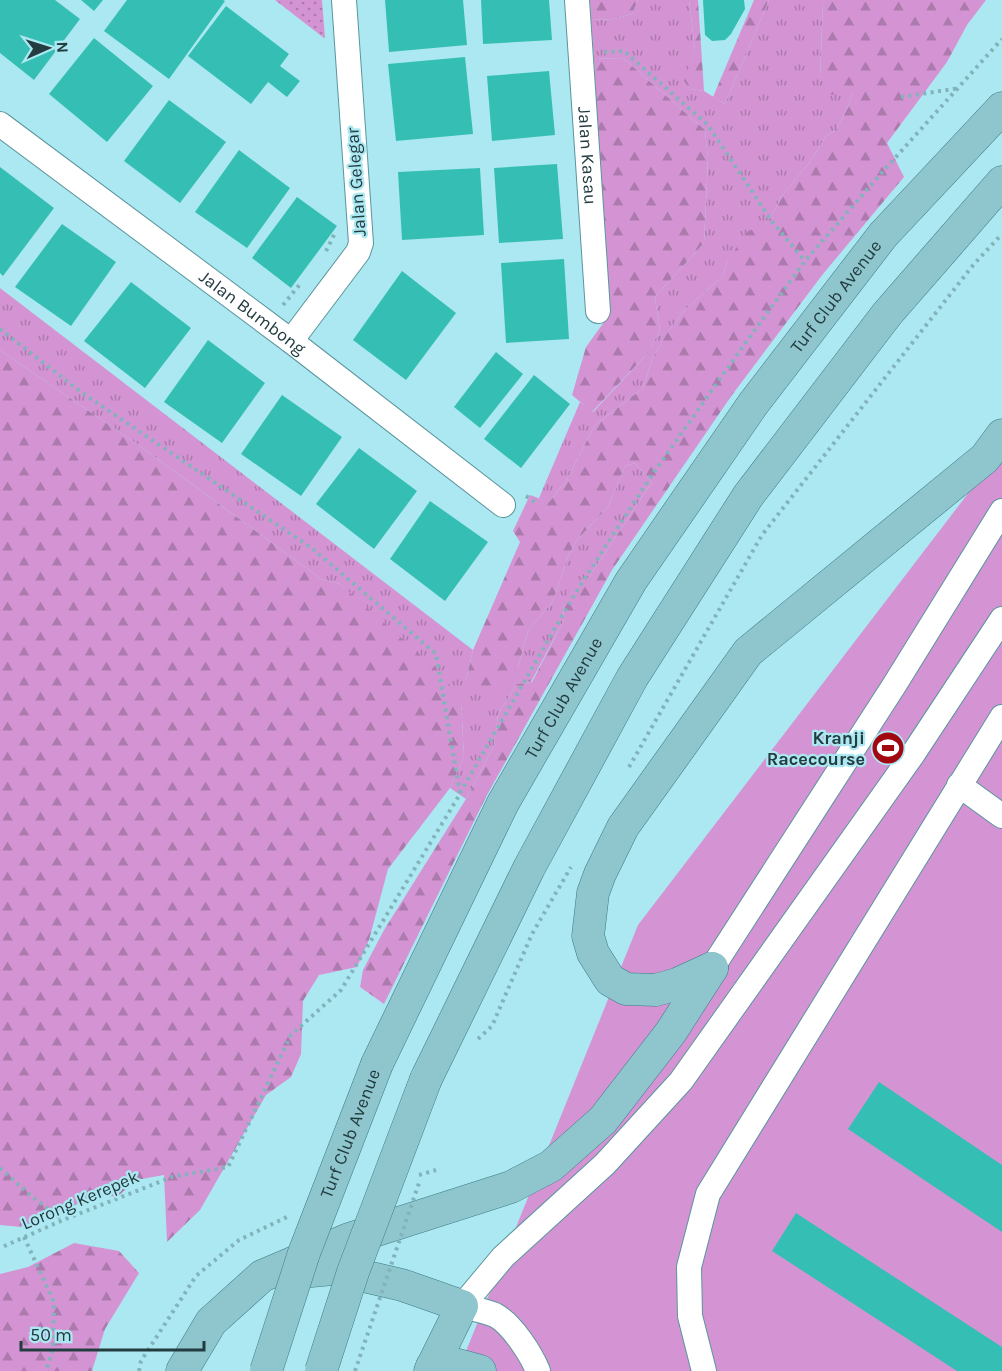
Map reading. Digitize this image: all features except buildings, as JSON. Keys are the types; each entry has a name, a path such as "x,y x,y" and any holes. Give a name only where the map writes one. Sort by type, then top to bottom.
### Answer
{"main road":[{"name":"Turf Club Avenue","path":"266,1371 304,1252 378,1064 503,803 631,581 753,404 883,235 1002,108"},
{"path":"321,1371 353,1272 426,1079 529,868 632,678 748,496 887,314 1002,182"},
{"path":"712,968 677,984 656,990 626,989 610,980 593,953 588,936 593,893 623,827 748,652 985,458 1002,435"},
{"path":"182,1371 211,1322 262,1276 349,1239 511,1187 551,1166 603,1120 671,1032 712,968"},
{"path":"262,1276 333,1269 402,1285 462,1306 431,1369"},
{"path":"431,1369 447,1362 480,1371"}],"street":[{"name":"Jalan Gelegar","path":"291,341 358,252 361,243 344,0"},
{"name":"Jalan Kasau","path":"577,0 598,311"},
{"name":"Jalan Bumbong","path":"0,124 291,341 503,506"},
{"path":"712,968 895,684 1002,512"},
{"path":"538,1371 533,1357 510,1329 495,1316 462,1306 503,1257 605,1164 681,1081 906,763 1002,619"},
{"path":"704,1371 690,1316 689,1267 708,1194 1002,717"},
{"path":"959,785 1002,816"}],"path":[{"path":"460,794 526,677 610,539 659,465 805,261 1002,39"},
{"path":"580,54 624,51 708,125 773,223 805,261"},
{"path":"901,97 960,88"},
{"path":"321,260 337,228"},
{"path":"627,771 762,535 974,264 1002,234"},
{"path":"266,323 306,278"},
{"path":"0,329 81,392 314,549 436,654 460,794"},
{"path":"525,496 538,504"},
{"name":"Lorong Kerepek","path":"0,1248 63,1220 172,1177 228,1167 291,1035 341,990 460,794"},
{"path":"475,1041 492,1026 532,934 574,863"},
{"path":"0,1168 63,1220"},
{"path":"355,1371 424,1170"},
{"path":"24,1237 54,1302 53,1349 46,1371"}],"green space":[{"path":"275,0 322,0 325,38 324,38"},
{"path":"590,0 638,0 632,14 614,19 591,20"},
{"path":"638,0 689,0 695,50 685,81 690,89 704,91 725,104 769,0 823,0 820,78 853,91 836,130 826,136 810,162 781,197 765,225 727,261 723,276 686,309 667,333 652,359 643,388 595,425 566,481 548,503 539,498 580,402 593,412 647,354 660,330 655,297 704,243 708,159 705,130 623,58 594,59 591,20 614,19 632,14"},
{"path":"689,0 698,0 704,91 690,89 684,81 695,50"},
{"path":"754,0 769,0 725,104 713,97"},
{"path":"823,0 986,0 967,25 947,62 887,143 904,177 823,274 732,395 612,570 486,797 384,1004 360,987 363,970 384,930 466,799 494,746 498,714 517,684 532,682 564,620 563,604 574,582 589,577 652,482 635,463 625,466 608,507 576,541 567,559 553,601 528,631 518,667 487,699 466,680 473,650 520,542 513,531 530,495 549,502 566,481 595,425 643,388 652,359 667,333 686,309 723,276 727,261 748,231 765,225 781,197 810,162 826,136 836,130 853,91 830,95 820,78"},
{"path":"623,58 705,130 708,158 704,243 655,297 660,330 647,354 592,412 572,395 586,347 607,318 594,59"},
{"path":"0,288 473,650 466,680 518,667 528,631 553,601 567,559 576,541 608,507 625,466 635,463 652,482 589,577 563,604 564,620 531,682 517,684 498,714 494,746 466,799 450,788 464,757 461,702 340,584 321,579 147,451 0,350"},
{"path":"0,350 147,451 321,579 340,584 443,675 461,702 464,757 450,788 388,869 369,940 357,967 319,975 303,1001 301,1054 291,1077 266,1095 200,1210 167,1242 164,1175 136,1180 117,1197 100,1195 21,1227 0,1225"},
{"name":"Kranji Racecourse","path":"1002,449 1002,1371 458,1371 638,925"},
{"path":"74,1243 119,1251 139,1273 105,1329 92,1371 0,1371 0,1274 28,1267"}],"place":[{"name":"Kranji Racecourse","path":"888,748"}]}
